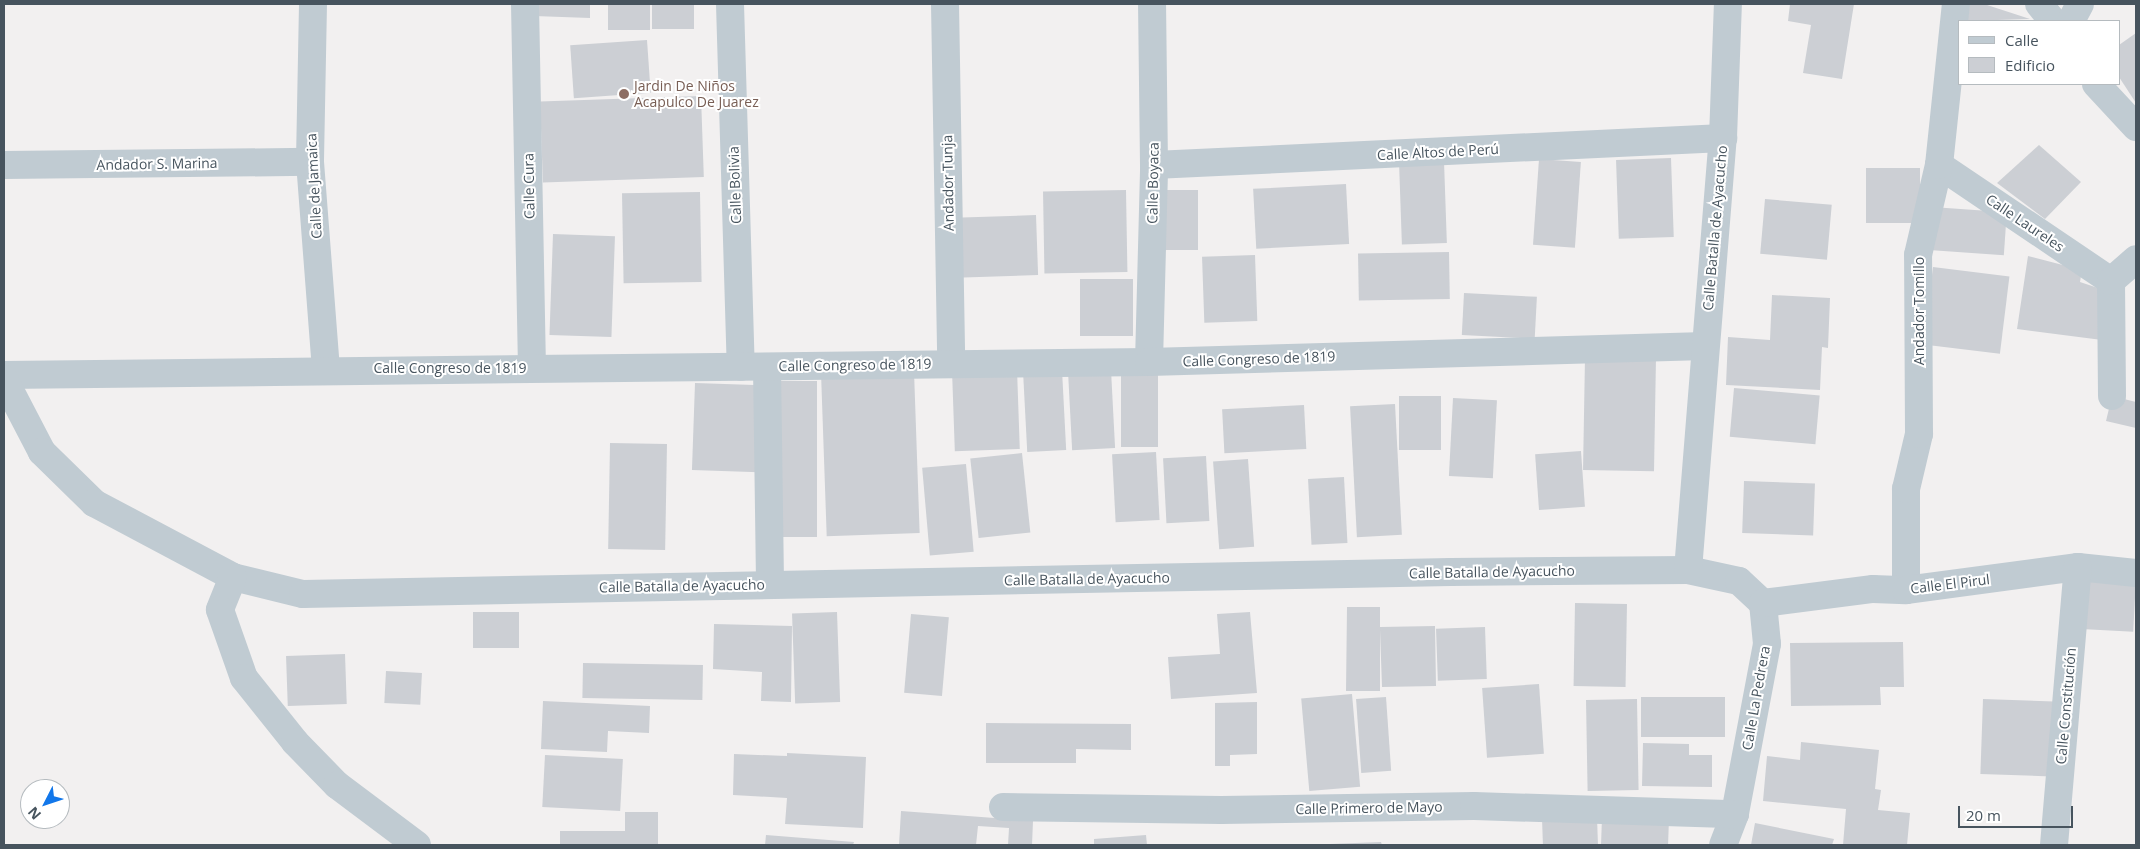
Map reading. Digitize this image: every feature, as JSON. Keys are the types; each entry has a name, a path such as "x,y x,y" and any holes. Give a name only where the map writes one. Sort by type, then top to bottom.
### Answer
{"street":[{"name":"Calle de Jamaica","path":"313,4 310,162 326,369"},
{"name":"Calle Cura","path":"525,4 532,368"},
{"name":"Calle Bolivia","path":"730,4 741,367"},
{"name":"Andador Tunja","path":"945,4 951,363"},
{"name":"Calle Boyaca","path":"1149,362 1154,165 1152,4"},
{"name":"Calle Batalla de Ayacucho","path":"4,377 42,452 94,502 232,577 303,594 1688,570 1723,138 1728,4"},
{"name":"Andador Tomillo","path":"1906,590 1906,490 1919,434 1918,255 1939,165 1956,4"},
{"path":"2039,4 2052,20"},
{"path":"2072,20 2080,4"},
{"path":"2097,85 2136,127"},
{"name":"Calle Altos de Perú","path":"1154,165 1723,138"},
{"name":"Andador S. Marina","path":"4,165 310,162"},
{"name":"Calle Laureles","path":"1939,165 2111,281"},
{"path":"2112,396 2111,281 2136,259"},
{"name":"Calle Congreso de 1819","path":"4,377 326,369 767,367 951,363 1149,362 1705,346"},
{"path":"767,367 770,585"},
{"name":"Calle El Pirul","path":"1763,602 1873,589 1906,590 2078,568 2136,573"},
{"name":"Calle Constitución","path":"2054,845 2078,568"},
{"path":"1688,570 1739,581 1763,602"},
{"path":"232,577 220,610 244,678 295,742 337,785 417,845"},
{"name":"Calle La Pedrera","path":"1723,845 1735,814 1767,644 1763,602"},
{"name":"Calle Primero de Mayo","path":"1003,807 1221,810 1474,806 1735,814"}],"building":[{"path":"535,4 590,4 590,18 534,16"},
{"path":"608,4 650,4 650,30 608,30"},
{"path":"652,4 694,4 694,29 652,29"},
{"path":"1790,4 1854,4 1842,79 1803,73 1811,25 1788,21"},
{"path":"1967,4 1984,4 2030,19 1998,20 1965,20"},
{"path":"2136,33 2136,103 2120,79 2120,44"},
{"path":"647,40 651,93 574,98 570,45"},
{"path":"701,96 704,177 543,183 540,102"},
{"path":"2039,145 2081,182 2045,219 1997,183"},
{"path":"1671,158 1674,237 1619,239 1616,160"},
{"path":"1539,159 1581,162 1575,248 1533,245"},
{"path":"1444,161 1447,243 1402,245 1399,163"},
{"path":"1866,168 1920,168 1920,223 1866,223"},
{"path":"1346,184 1349,244 1256,249 1253,189"},
{"path":"1126,190 1127,272 1044,273 1043,191"},
{"path":"1162,190 1198,190 1198,250 1162,250"},
{"path":"700,192 702,282 624,283 622,193"},
{"path":"1765,199 1832,205 1827,260 1760,254"},
{"path":"1932,207 2007,212 2004,255 1929,250"},
{"path":"1036,215 1038,275 956,278 954,218"},
{"path":"553,234 615,236 611,337 549,335"},
{"path":"1449,252 1450,299 1359,301 1358,254"},
{"path":"1255,255 1257,321 1204,323 1202,257"},
{"path":"2028,256 2082,270 2080,282 2104,290 2102,340 2017,329"},
{"path":"1933,267 2009,276 2000,354 1923,344"},
{"path":"1080,279 1133,279 1133,336 1080,336"},
{"path":"1464,293 1537,297 1535,339 1462,335"},
{"path":"1772,295 1830,298 1828,348 1822,347 1820,390 1726,385 1728,337 1770,340"},
{"path":"1585,357 1656,358 1654,471 1583,470"},
{"path":"1017,369 1020,449 955,451 952,371"},
{"path":"1062,370 1066,450 1027,452 1023,372"},
{"path":"1111,370 1115,448 1072,450 1068,372"},
{"path":"1121,370 1158,370 1158,447 1121,447"},
{"path":"914,371 920,533 827,536 821,374"},
{"path":"778,381 817,381 817,537 778,537"},
{"path":"695,383 762,385 759,472 692,470"},
{"path":"1734,388 1820,395 1815,444 1730,437"},
{"path":"1399,396 1441,396 1441,450 1399,450"},
{"path":"2112,396 2136,402 2136,428 2106,421"},
{"path":"1453,398 1497,400 1493,478 1449,476"},
{"path":"1395,404 1402,535 1357,537 1350,406"},
{"path":"1304,405 1306,449 1224,453 1222,409"},
{"path":"610,443 667,444 665,550 608,549"},
{"path":"1581,451 1585,507 1539,510 1535,454"},
{"path":"1156,452 1160,520 1116,522 1112,454"},
{"path":"1022,453 1030,533 979,538 970,458"},
{"path":"1206,456 1209,521 1166,523 1163,458"},
{"path":"1248,459 1254,547 1219,549 1213,461"},
{"path":"966,464 974,552 930,555 922,468"},
{"path":"1344,477 1347,543 1312,545 1308,479"},
{"path":"1744,481 1815,483 1813,535 1742,533"},
{"path":"2084,577 2136,580 2133,632 2081,629"},
{"path":"1575,603 1627,604 1626,687 1574,686"},
{"path":"1347,607 1380,607 1380,627 1435,626 1436,686 1382,687 1380,630 1380,691 1346,691"},
{"path":"473,612 519,612 519,648 473,648"},
{"path":"837,612 840,702 795,704 792,614"},
{"path":"1250,612 1257,693 1171,699 1168,657 1220,654 1217,614"},
{"path":"911,614 949,617 942,696 904,693"},
{"path":"714,624 792,626 791,702 761,701 762,672 713,669"},
{"path":"1485,627 1487,679 1438,681 1436,629"},
{"path":"1903,642 1904,687 1880,687 1881,705 1791,706 1790,643"},
{"path":"345,654 347,704 288,706 286,656"},
{"path":"583,663 703,665 702,700 582,698"},
{"path":"386,671 422,673 420,705 384,703"},
{"path":"1539,684 1544,754 1487,758 1482,688"},
{"path":"1352,694 1360,787 1309,791 1301,698"},
{"path":"1386,697 1391,771 1361,773 1356,699"},
{"path":"1641,697 1725,697 1725,737 1641,737"},
{"path":"1637,699 1639,790 1588,791 1586,700"},
{"path":"1983,699 2054,701 2051,776 1980,774"},
{"path":"543,701 650,706 649,733 608,731 607,752 541,749"},
{"path":"1257,702 1257,754 1230,755 1230,766 1215,766 1215,703"},
{"path":"986,723 1131,724 1131,750 1076,749 1076,763 986,763"},
{"path":"1801,742 1879,750 1875,789 1881,790 1878,810 1910,813 1907,845 1843,845 1846,809 1763,801 1767,756 1800,760"},
{"path":"1643,743 1689,744 1689,755 1712,755 1712,787 1642,786"},
{"path":"787,753 866,757 863,828 785,824 787,798 733,795 734,754 787,756"},
{"path":"545,755 623,759 620,811 542,807"},
{"path":"901,811 1033,821 1032,845 1008,845 1009,828 978,826 976,845 899,845"},
{"path":"625,812 658,812 658,845 560,845 560,831 625,831"},
{"path":"1597,817 1598,845 1543,845 1542,819"},
{"path":"1602,817 1669,819 1668,845 1601,845"},
{"path":"1755,823 1834,839 1832,845 1751,845"},
{"path":"766,835 854,842 853,845 765,845"},
{"path":"1146,835 1147,845 1094,845 1094,839"},
{"path":"1381,842 1382,845 1330,845 1330,844"}],"place":[{"name":"Jardin De Niños Acapulco De Juarez","path":"624,94"}]}
